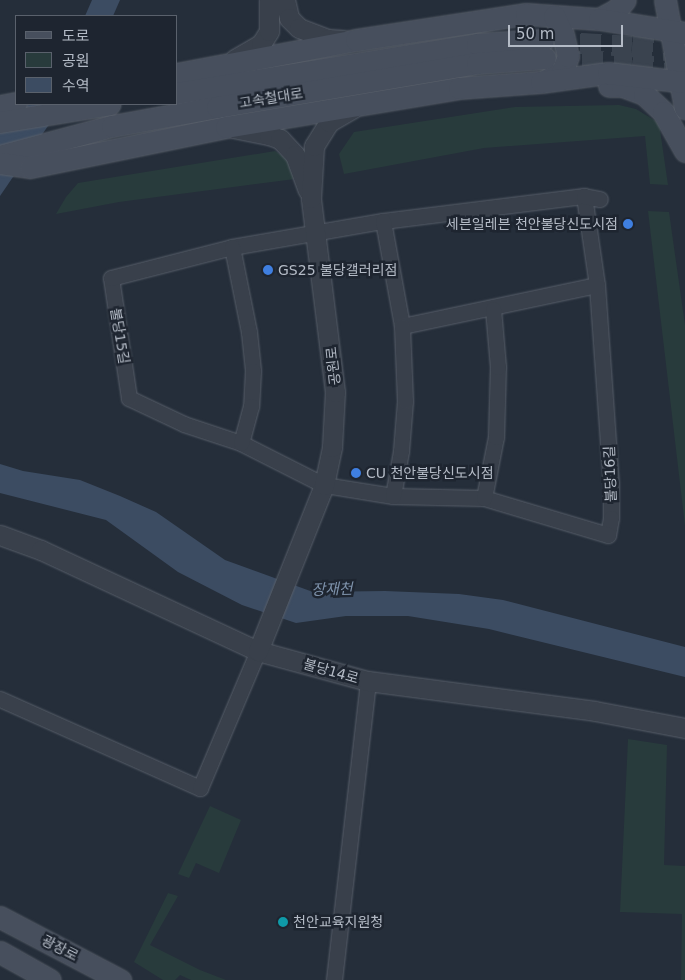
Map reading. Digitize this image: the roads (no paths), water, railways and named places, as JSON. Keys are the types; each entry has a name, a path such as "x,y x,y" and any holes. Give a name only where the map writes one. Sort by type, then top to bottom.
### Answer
{"main road":[{"path":"599,19 616,10 625,0"},
{"path":"665,0 678,32 685,108"},
{"path":"178,74 356,40 526,14 599,19 678,32"},
{"path":"541,82 562,72 568,56 563,35 554,16"},
{"name":"고속철대로","path":"0,156 112,126 477,63 544,49 477,44 178,93"},
{"path":"0,163 30,167 226,127 459,88 541,82 608,73 683,82"},
{"path":"541,82 622,86 644,94 663,112 685,151"},
{"path":"0,106 15,103"},
{"path":"0,122 104,105"},
{"name":"광장로","path":"0,917 120,980"},
{"path":"0,952 50,980"}],"street":[{"path":"274,0 299,28 328,39 356,40"},
{"path":"221,66 262,44 269,31 274,0"},
{"path":"311,198 314,146 329,122 357,105"},
{"path":"226,127 269,134 280,139 295,155 311,198"},
{"path":"315,233 384,221 584,196 600,199"},
{"name":"불당16길","path":"324,486 393,496 484,498 608,535 611,518 611,484 597,284 584,196"},
{"name":"공원로","path":"258,651 324,486 332,447 336,392 311,198"},
{"path":"384,221 402,326 405,401 401,452 393,496"},
{"name":"불당15길","path":"315,233 232,247 111,278 129,398 184,424 241,443 324,486"},
{"path":"232,247 249,332 253,371 251,406 241,443"},
{"path":"402,326 493,308 597,284"},
{"path":"484,498 496,438 498,367 493,308"},
{"name":"불당14로","path":"0,535 41,550 258,651 368,681 595,711 685,728"},
{"path":"0,699 200,788 258,651"},
{"path":"334,980 368,681"}],"water":[{"path":"92,0 120,0 113,15 85,15"},
{"path":"23,105 62,105 0,196 0,131"},
{"path":"0,464 23,471 80,480 120,496 156,512 225,560 313,592 385,591 459,594 503,600 685,647 685,677 489,629 408,616 346,616 296,623 242,605 178,572 106,520 0,493"}],"tunnel":[{"path":"548,41 632,46 685,52"},
{"path":"550,58 632,63 685,71"}],"place":[{"name":"세븐일레븐 천안불당신도시점","path":"628,224"},
{"name":"GS25 불당갤러리점","path":"268,270"},
{"name":"CU 천안불당신도시점","path":"356,473"},
{"name":"천안교육지원청","path":"283,922"}],"water label":[{"name":"장재천","path":"332,590"}]}
